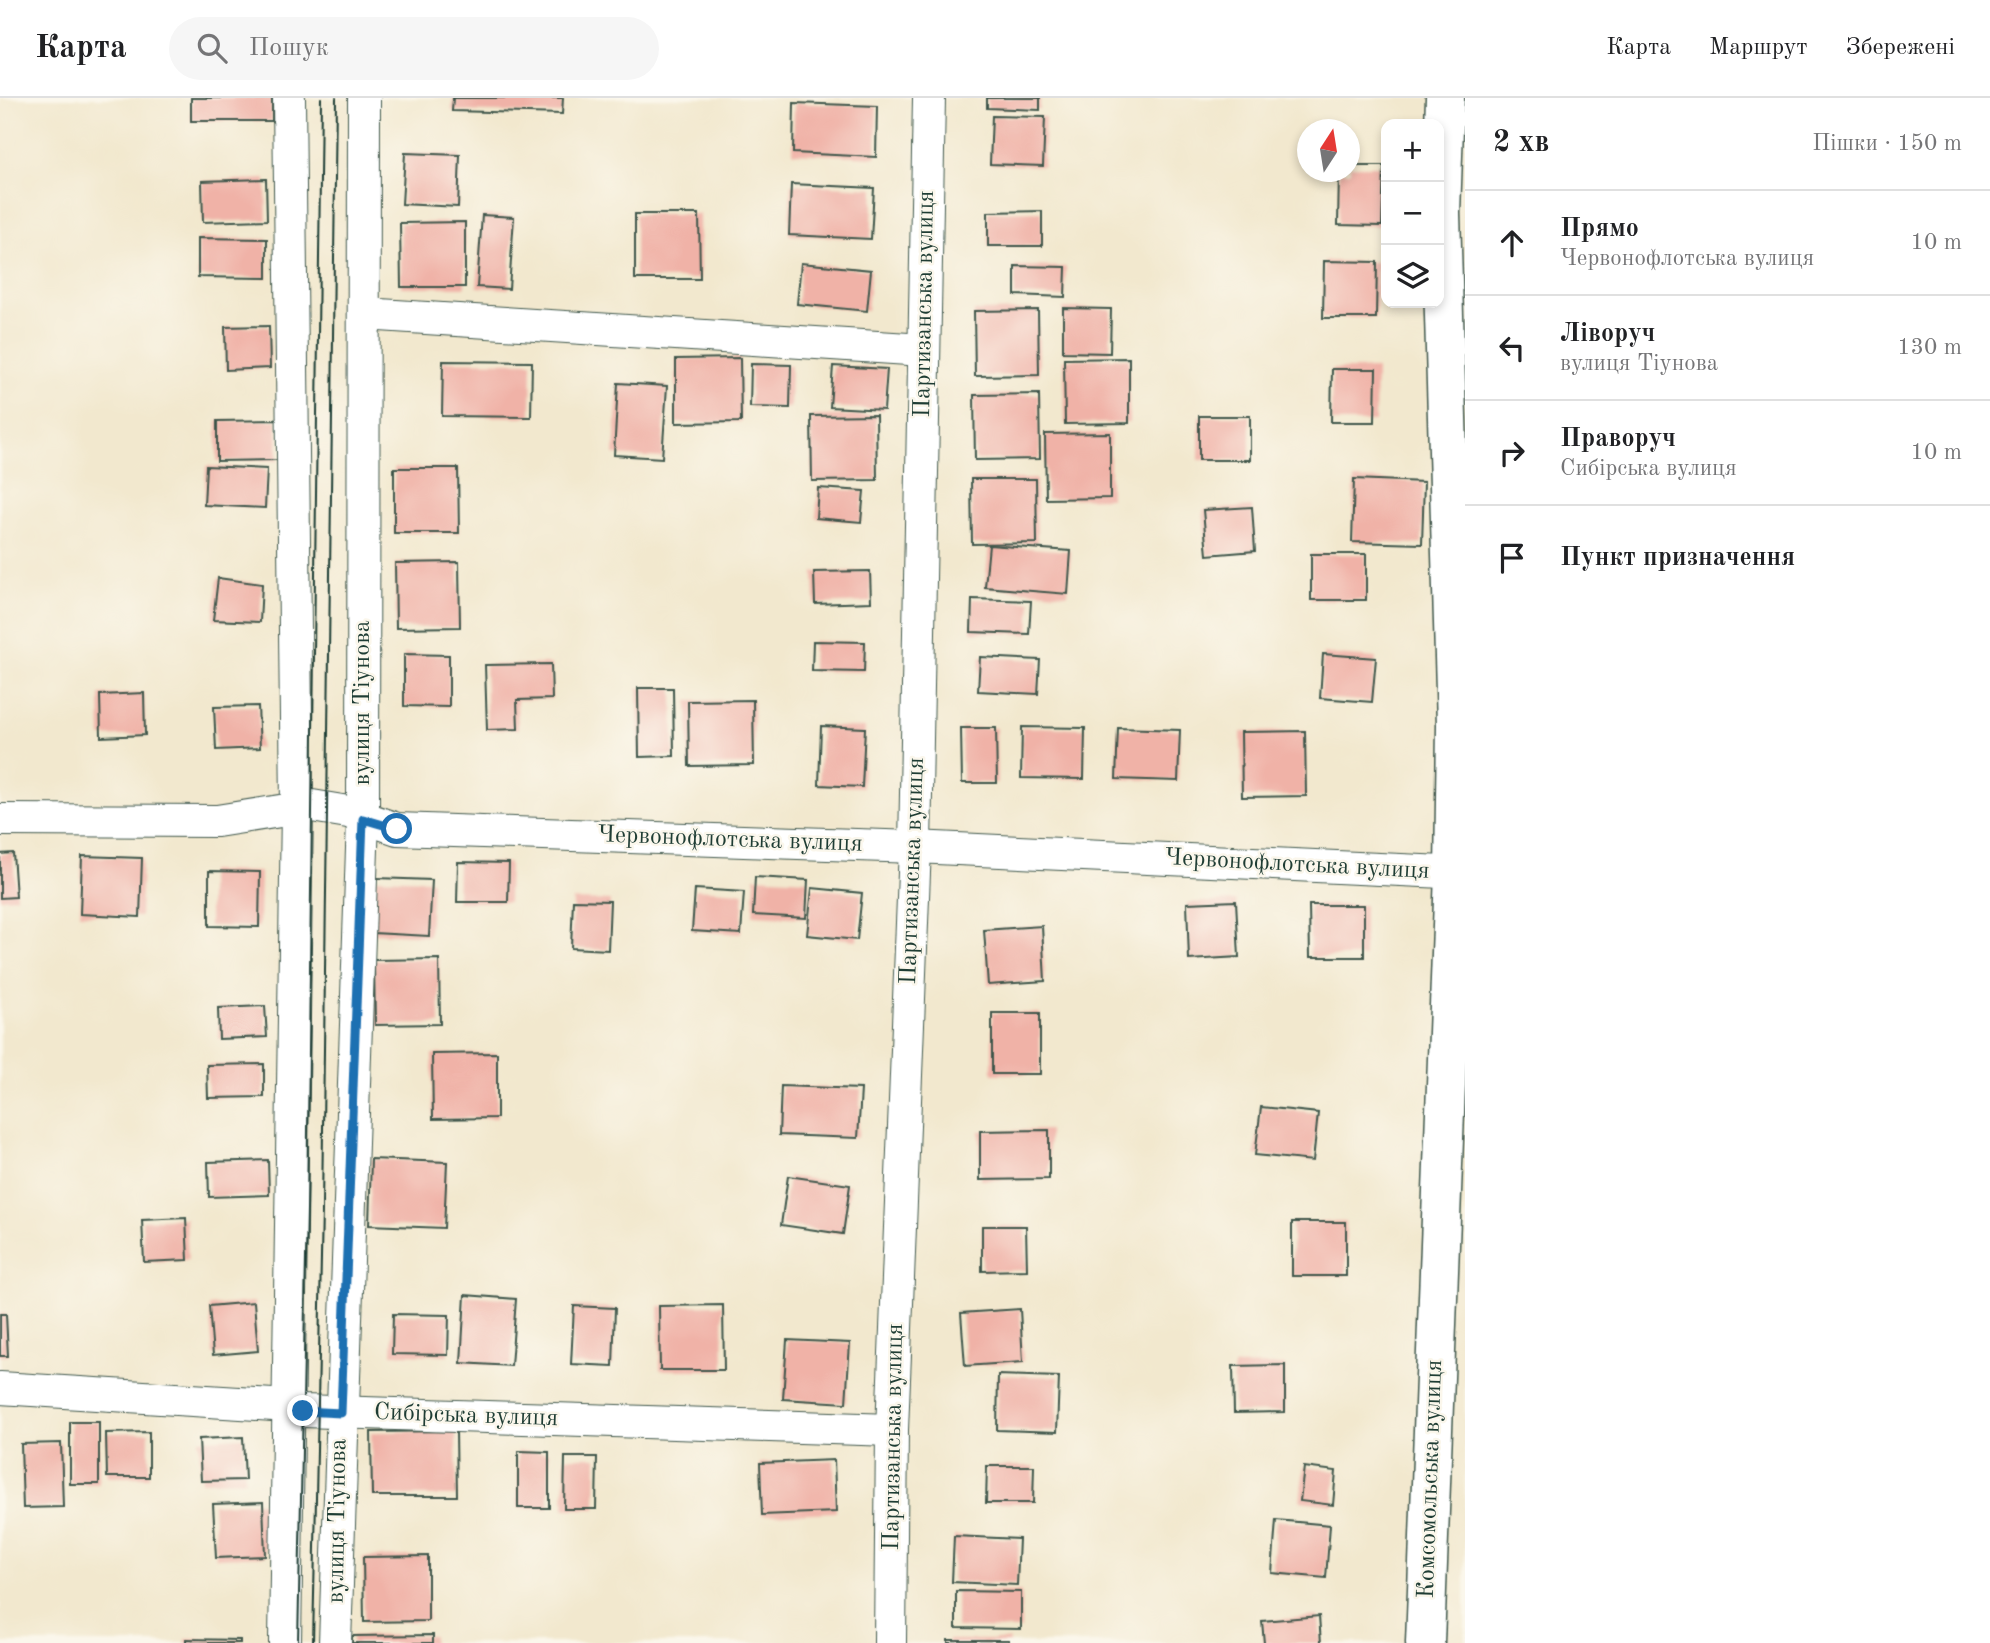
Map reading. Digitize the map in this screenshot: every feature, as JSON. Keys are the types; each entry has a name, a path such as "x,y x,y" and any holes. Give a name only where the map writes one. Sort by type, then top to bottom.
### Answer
{"street":[{"path":"285,1643 297,808 289,98"},
{"name":"вулиця Тіунова","path":"335,1643 363,819 364,98"},
{"name":"Партизанська вулиця","path":"890,1643 892,1430 915,847 929,98"},
{"name":"Комсомольська вулиця","path":"1424,1643 1459,873 1441,213 1445,98"},
{"path":"364,314 924,350"},
{"name":"Червонофлотська вулиця","path":"0,820 217,821 297,808 327,807 397,829 915,847 1459,873"},
{"name":"Сибірська вулиця","path":"0,1388 289,1406 303,1411 341,1413 892,1430"}],"building":[{"path":"191,98 272,98 272,121 191,121"},
{"path":"453,98 563,98 562,114 452,111"},
{"path":"987,98 1040,98 1040,110 987,108"},
{"path":"794,103 877,106 876,157 793,153"},
{"path":"992,116 1045,117 1043,166 990,164"},
{"path":"405,153 460,155 458,207 402,204"},
{"path":"1360,166 1381,166 1381,226 1338,225 1339,182 1360,182"},
{"path":"266,179 267,220 203,222 202,181"},
{"path":"791,184 874,188 871,239 789,235"},
{"path":"1042,211 1042,246 988,246 988,212"},
{"path":"635,214 699,214 700,279 635,279"},
{"path":"482,215 514,217 509,289 477,287"},
{"path":"465,222 465,287 401,287 400,223"},
{"path":"198,238 267,239 267,278 198,277"},
{"path":"1324,261 1377,262 1376,318 1323,318"},
{"path":"801,263 871,270 867,311 797,304"},
{"path":"1015,266 1066,267 1065,297 1015,295"},
{"path":"1063,308 1111,309 1110,353 1063,352"},
{"path":"1038,310 1039,375 975,376 974,311"},
{"path":"269,326 270,368 226,370 225,327"},
{"path":"740,358 741,422 676,423 676,359"},
{"path":"1129,358 1129,423 1065,424 1064,359"},
{"path":"443,361 532,362 531,417 442,416"},
{"path":"751,364 791,365 790,408 750,407"},
{"path":"833,366 887,369 884,410 830,407"},
{"path":"1332,369 1376,369 1375,422 1331,422"},
{"path":"618,383 667,386 662,458 614,455"},
{"path":"1039,394 1040,459 975,460 974,395"},
{"path":"876,415 877,480 812,481 811,416"},
{"path":"1199,416 1250,416 1250,460 1199,460"},
{"path":"277,420 278,460 217,461 217,421"},
{"path":"1110,433 1110,498 1046,499 1045,434"},
{"path":"206,466 267,469 265,508 204,505"},
{"path":"394,468 458,468 459,533 394,533"},
{"path":"971,479 1036,479 1037,543 972,544"},
{"path":"1354,479 1424,482 1422,544 1352,542"},
{"path":"818,488 864,491 861,522 816,518"},
{"path":"1252,507 1255,551 1207,555 1203,510"},
{"path":"989,545 1071,551 1068,594 985,587"},
{"path":"1311,554 1366,554 1366,600 1311,600"},
{"path":"459,562 460,627 396,628 395,563"},
{"path":"870,571 871,602 815,604 814,572"},
{"path":"218,578 262,584 260,622 213,620"},
{"path":"972,599 1031,601 1029,634 971,632"},
{"path":"813,641 865,642 864,672 812,671"},
{"path":"404,654 449,655 449,707 404,706"},
{"path":"1323,654 1376,658 1372,702 1320,698"},
{"path":"980,657 1040,660 1038,694 978,691"},
{"path":"551,664 552,699 517,700 518,729 487,730 485,665"},
{"path":"638,688 673,688 674,756 639,757"},
{"path":"144,693 145,735 101,737 100,695"},
{"path":"753,700 754,765 689,766 688,701"},
{"path":"258,706 260,748 216,750 214,707"},
{"path":"821,726 865,728 862,787 819,785"},
{"path":"1022,727 1085,728 1084,779 1021,778"},
{"path":"961,728 996,728 997,783 962,783"},
{"path":"1118,728 1180,730 1178,781 1116,779"},
{"path":"1305,731 1306,796 1242,797 1241,732"},
{"path":"13,853 16,897 0,898 0,854"},
{"path":"82,856 142,858 140,917 80,914"},
{"path":"458,862 509,863 508,902 457,902"},
{"path":"209,871 260,872 259,927 209,926"},
{"path":"755,877 808,880 806,918 753,915"},
{"path":"376,878 432,880 429,936 373,933"},
{"path":"812,888 862,893 857,940 807,935"},
{"path":"695,889 744,892 741,934 692,931"},
{"path":"573,900 610,901 608,950 571,948"},
{"path":"1236,901 1239,957 1189,960 1187,903"},
{"path":"1309,905 1364,905 1364,957 1310,957"},
{"path":"1042,926 1045,981 988,985 984,930"},
{"path":"439,959 440,1024 375,1025 374,960"},
{"path":"265,1006 267,1037 219,1039 218,1008"},
{"path":"992,1013 1040,1013 1040,1074 992,1074"},
{"path":"497,1053 497,1118 433,1119 432,1054"},
{"path":"264,1064 264,1097 208,1098 207,1065"},
{"path":"781,1086 861,1089 858,1138 779,1135"},
{"path":"1261,1107 1318,1113 1313,1161 1255,1155"},
{"path":"1049,1130 1049,1179 980,1180 980,1131"},
{"path":"371,1159 447,1162 444,1228 369,1225"},
{"path":"268,1160 269,1195 209,1197 208,1162"},
{"path":"788,1176 850,1185 843,1234 781,1225"},
{"path":"186,1218 188,1260 144,1262 142,1220"},
{"path":"1292,1222 1346,1222 1346,1276 1292,1276"},
{"path":"982,1226 1026,1226 1027,1270 982,1271"},
{"path":"465,1295 516,1299 511,1366 461,1363"},
{"path":"254,1302 258,1351 213,1355 209,1306"},
{"path":"723,1305 724,1370 660,1370 659,1306"},
{"path":"574,1306 615,1308 613,1366 571,1364"},
{"path":"1020,1309 1023,1362 965,1366 961,1313"},
{"path":"0,1314 6,1314 8,1356 0,1356"},
{"path":"393,1314 449,1315 448,1355 392,1354"},
{"path":"787,1340 850,1343 846,1403 783,1399"},
{"path":"1285,1365 1285,1412 1234,1413 1233,1366"},
{"path":"998,1375 1059,1377 1057,1432 997,1430"},
{"path":"70,1422 99,1422 99,1484 70,1484"},
{"path":"456,1431 457,1496 372,1496 371,1432"},
{"path":"149,1432 149,1477 107,1477 106,1433"},
{"path":"243,1437 245,1480 201,1481 199,1439"},
{"path":"61,1443 63,1507 23,1508 21,1444"},
{"path":"518,1451 549,1452 549,1508 518,1508"},
{"path":"565,1457 597,1457 596,1509 564,1509"},
{"path":"834,1460 836,1512 762,1515 760,1463"},
{"path":"987,1466 1034,1466 1033,1503 986,1503"},
{"path":"1304,1467 1336,1471 1333,1505 1300,1501"},
{"path":"263,1502 265,1556 216,1558 213,1504"},
{"path":"1276,1520 1330,1525 1326,1578 1272,1573"},
{"path":"954,1536 1019,1539 1017,1585 952,1582"},
{"path":"428,1556 428,1621 364,1622 363,1557"},
{"path":"956,1591 1021,1592 1021,1629 956,1628"},
{"path":"1319,1616 1321,1643 1264,1643 1262,1621"},
{"path":"433,1635 433,1643 352,1643 352,1636"},
{"path":"186,1639 240,1640 240,1643 186,1643"},
{"path":"948,1640 1009,1640 1009,1643 948,1643"}],"tram line":[{"path":"298,1643 307,1209 321,98"},
{"path":"313,1643 322,1209 336,98"}],"route":[{"path":"303,1411 341,1413 363,819 397,829"}]}
